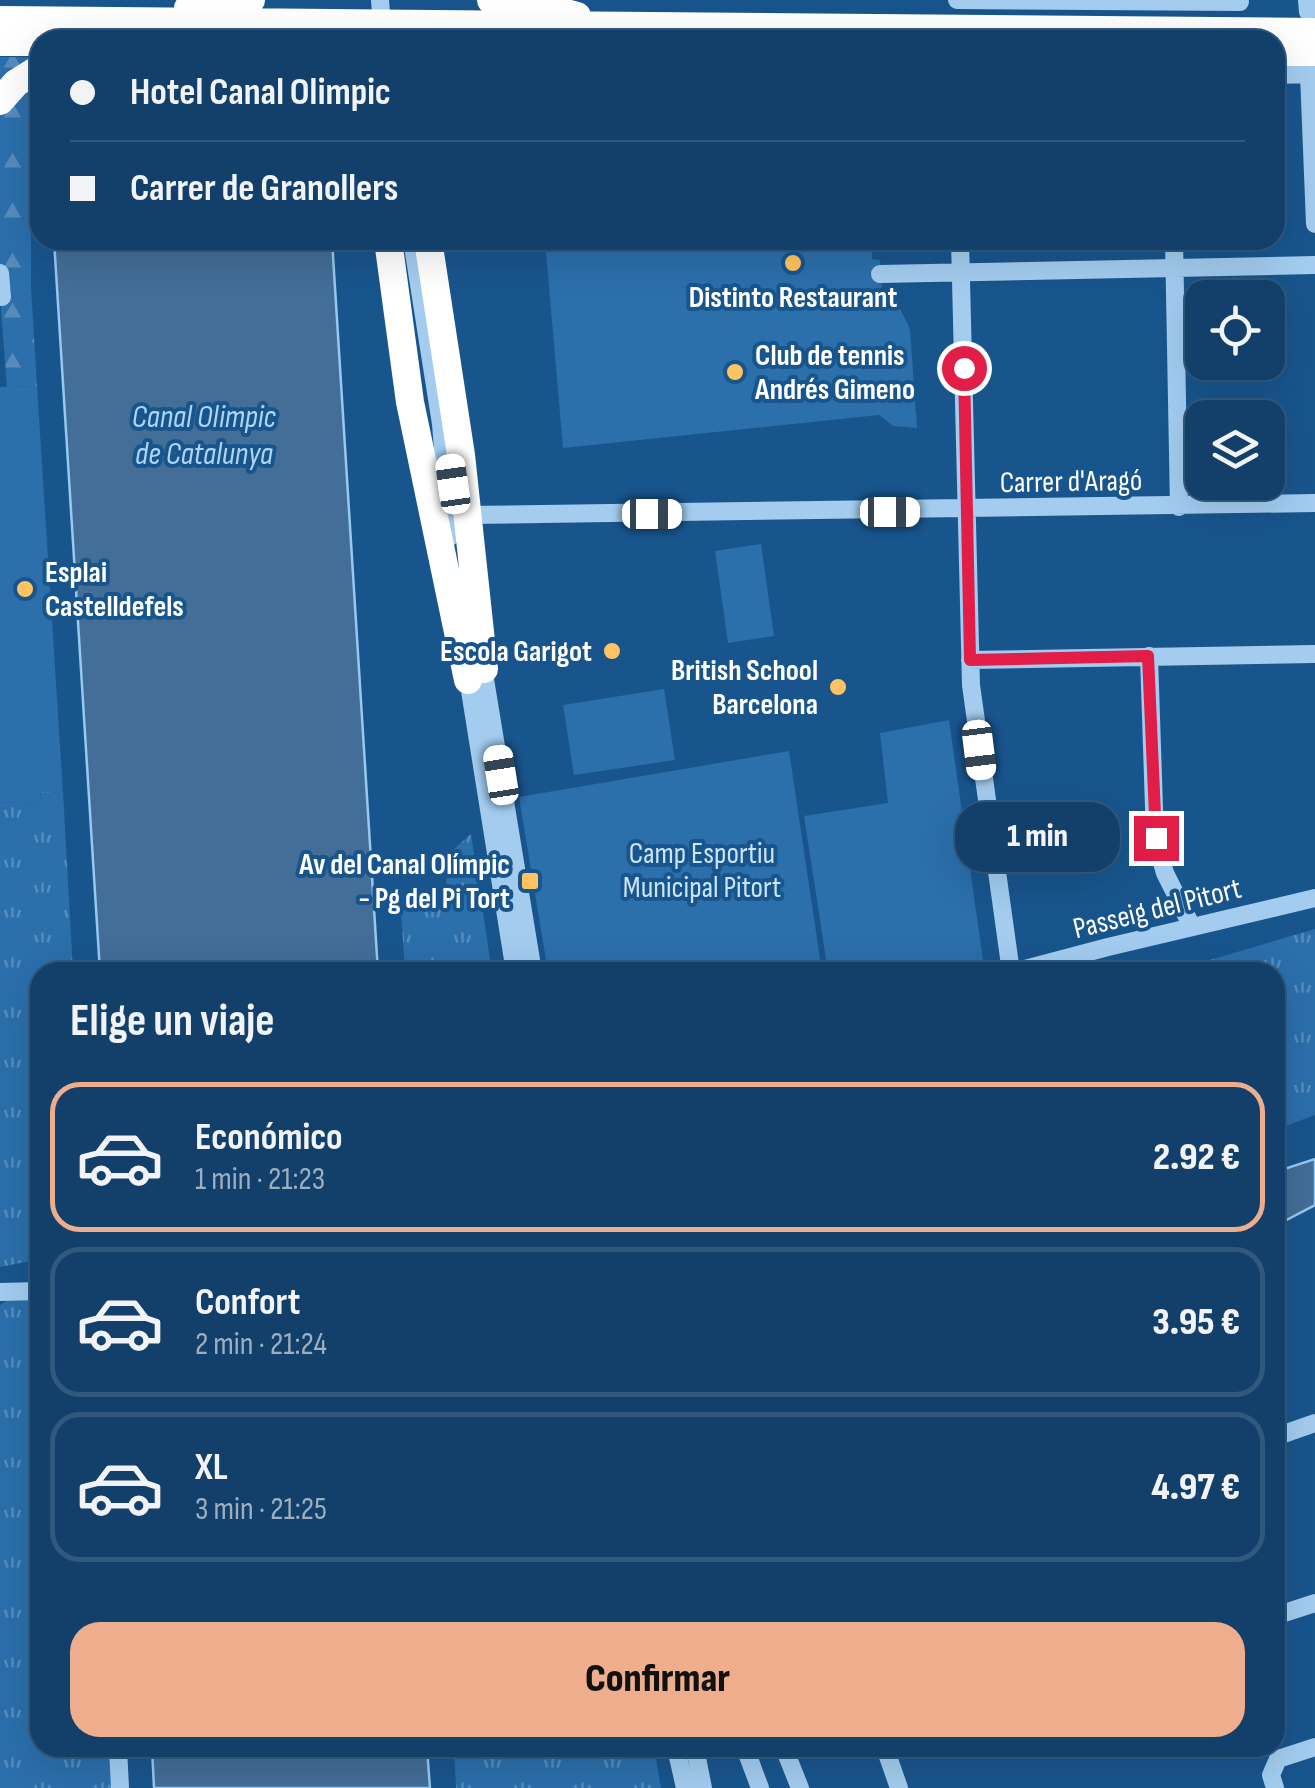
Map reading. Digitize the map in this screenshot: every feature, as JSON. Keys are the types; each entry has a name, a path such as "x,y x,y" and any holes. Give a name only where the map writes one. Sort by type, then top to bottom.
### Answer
{"highway":[{"path":"129,21 179,9 251,0"},
{"path":"492,0 541,6 612,26"},
{"path":"0,20 612,26 1310,15"},
{"path":"0,42 30,42"},
{"path":"1285,56 1313,67"},
{"path":"0,101 30,74"},
{"path":"389,250 410,402 476,674"},
{"path":"429,250 468,515 476,674"}],"street":[{"path":"380,0 382,30"},
{"path":"957,0 1240,2"},
{"path":"1285,73 1313,67 1315,224"},
{"path":"414,250 441,424 447,512 532,962"},
{"path":"960,250 970,660 987,814 1010,962"},
{"path":"1174,250 1179,507"},
{"path":"880,274 1315,265"},
{"path":"0,273 2,296"},
{"name":"Carrer d'Aragó","path":"468,515 1315,503"},
{"path":"970,660 1315,654"},
{"path":"1148,656 1156,838 1165,873 1192,928"},
{"path":"476,674 513,962"},
{"name":"Passeig del Pitort","path":"1053,962 1315,898"},
{"path":"0,1292 30,1292"},
{"path":"1285,1434 1315,1423"},
{"path":"1285,1613 1315,1603"},
{"path":"1274,1767 1315,1747"},
{"path":"118,1757 120,1788"},
{"path":"678,1757 685,1788"},
{"path":"696,1757 704,1788"},
{"path":"748,1757 760,1788"},
{"path":"788,1757 800,1788"},
{"path":"888,1757 898,1788"}],"green space":[{"path":"0,57 30,57 30,250 37,386 7,387 0,297"},
{"name":"Club de tennis Andrés Gimeno","path":"546,250 872,250 872,259 880,260 882,293 896,301 910,329 917,428 893,426 879,415 563,448"},
{"name":"Esplai Castelldefels","path":"37,386 63,792 41,792 39,804 0,802 0,387"},
{"path":"761,544 774,636 728,643 715,551"},
{"path":"664,689 675,760 574,775 563,705"},
{"path":"949,720 983,962 826,962 804,816 888,803 880,733"},
{"name":"Camp Esportiu Municipal Pitort","path":"789,751 821,962 546,962 519,797"},
{"path":"41,792 63,792 72,962 30,962 30,1261 0,1267 0,802 39,804"},
{"path":"471,834 490,962 404,962 400,897 445,894 449,853"},
{"path":"1315,929 1315,1115 1285,1126 1285,962 1203,962"},
{"path":"30,1298 30,1757 113,1757 115,1788 0,1788 0,1305 9,1299"},
{"path":"454,1757 656,1757 661,1788 456,1788"}],"water":[{"name":"Canal Olimpic de Catalunya","path":"55,250 333,250 377,962 99,962"},
{"path":"1315,1159 1315,1205 1285,1221 1285,1169"},
{"path":"152,1757 428,1757 430,1788 154,1788"}],"place":[{"name":"Distinto Restaurant","path":"793,263"},
{"name":"Club de tennis Andrés Gimeno","path":"735,372"},
{"name":"Esplai Castelldefels","path":"25,589"},
{"name":"Escola Garigot","path":"612,651"},
{"name":"British School Barcelona","path":"838,687"},
{"name":"Av del Canal Olímpic - Pg del Pi Tort","path":"530,881"}],"route":[{"path":"964,368 970,660 1148,656 1156,838"}]}
